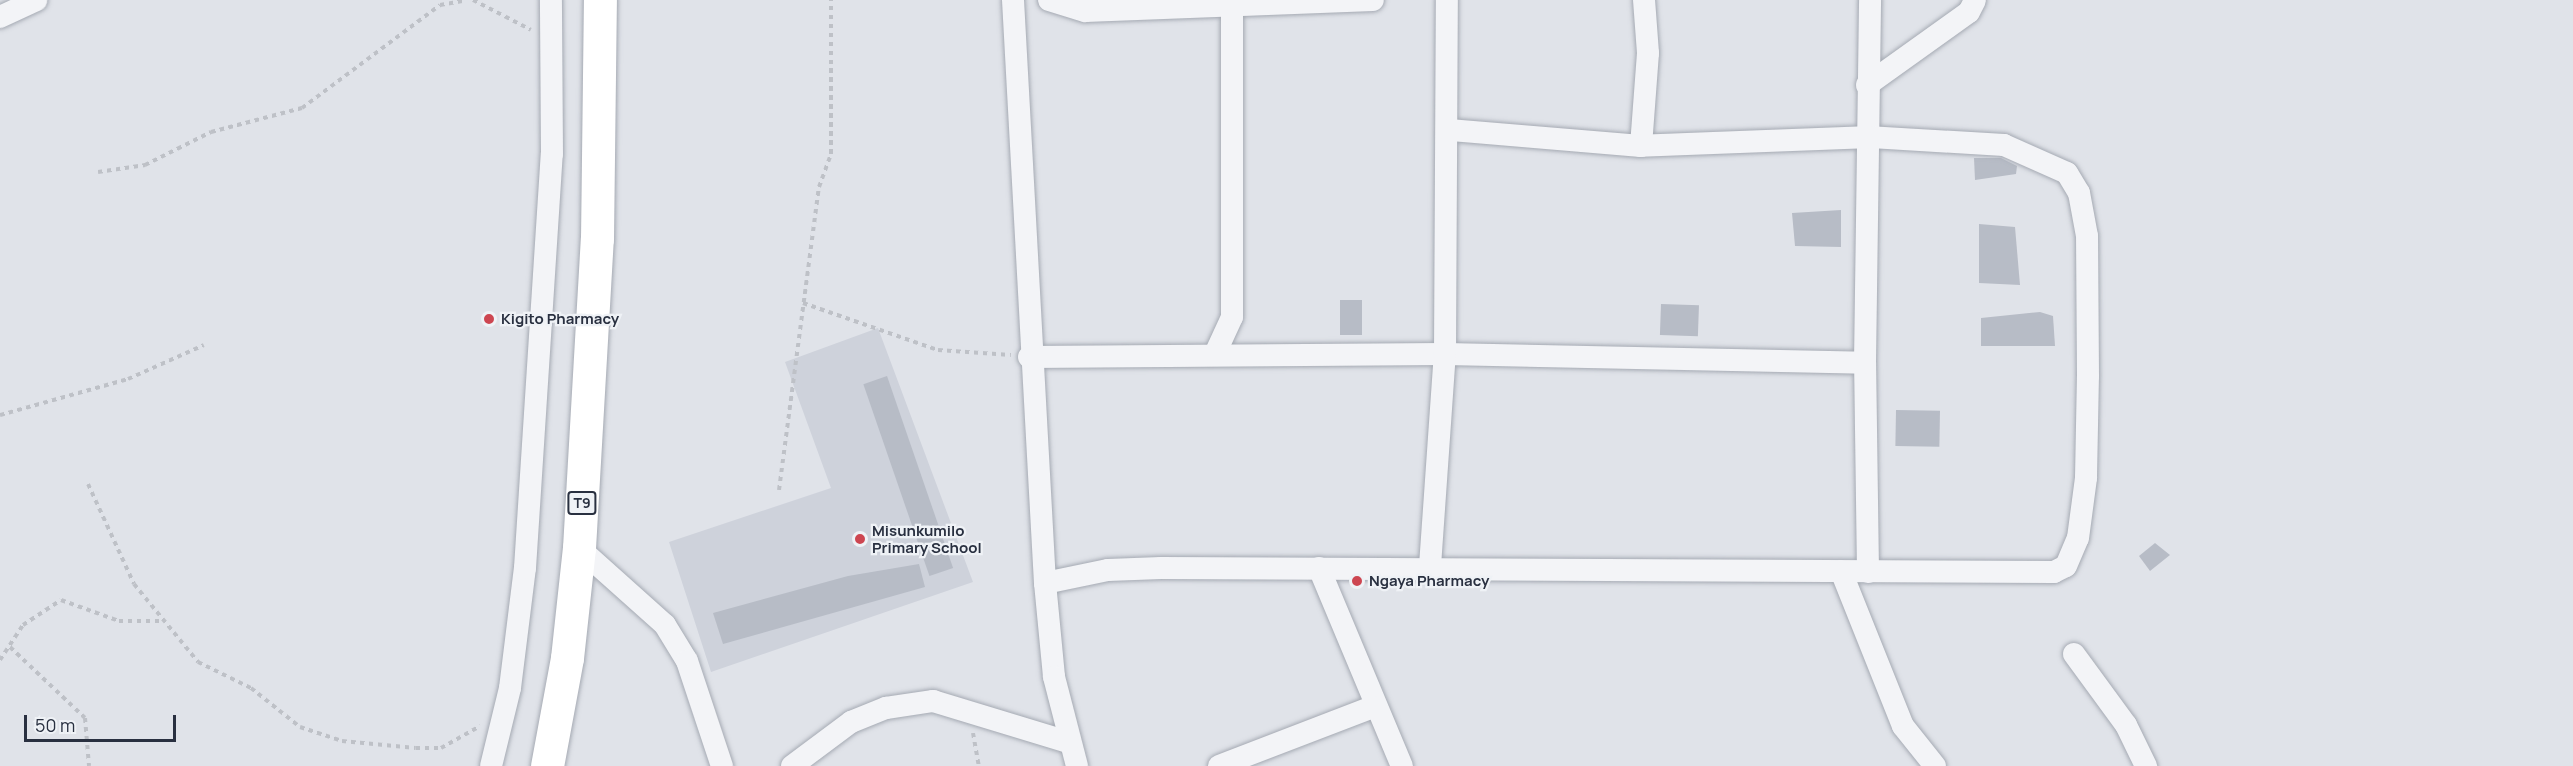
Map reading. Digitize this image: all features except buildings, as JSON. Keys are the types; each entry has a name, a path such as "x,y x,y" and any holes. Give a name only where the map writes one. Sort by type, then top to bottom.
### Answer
{"highway":[{"name":"T9","path":"547,766 567,658 579,548 597,239 600,0"}],"street":[{"path":"0,17 36,0"},
{"path":"491,766 504,712 525,568 540,376 552,154 551,0"},
{"path":"1012,0 1029,357 1045,583 1054,677 1068,742 1077,766"},
{"path":"1049,0 1085,11 1232,3 1373,0"},
{"path":"1430,566 1445,354 1449,130 1447,0"},
{"path":"1641,146 1648,53 1644,0"},
{"path":"1868,572 1864,363 1872,137 1867,84 1870,0"},
{"path":"1867,84 1969,12 1974,0"},
{"path":"1215,354 1232,317 1232,3"},
{"path":"1045,583 1108,570 1430,566 2054,572 2066,566 2078,538 2086,478 2087,236 2074,180 2053,164 2004,146 1872,137 1641,146 1449,130"},
{"path":"1232,317 1257,355"},
{"path":"1029,357 1445,354 1864,363"},
{"path":"579,548 665,625 687,661 722,766"},
{"path":"1319,568 1374,707 1402,766"},
{"path":"1841,571 1903,726 1935,766"},
{"path":"2074,654 2126,725 2146,766"},
{"path":"792,766 851,722 886,708 933,702 1068,742"},
{"path":"1219,766 1374,707"}],"path":[{"path":"98,172 145,165 210,132 302,108 440,5 467,0"},
{"path":"473,0 551,44"},
{"path":"779,490 819,187 832,145 831,0"},
{"path":"803,303 938,350 1029,357"},
{"path":"0,415 128,379 204,345"},
{"path":"88,484 129,574 198,662 251,688 313,735 441,748 504,712"},
{"path":"0,660 34,614 61,600 119,621 165,621"},
{"path":"10,647 86,718 89,766"}],"shaded area":[{"path":"878,328 973,582 711,672 669,542 831,488 785,362"}],"place":[{"name":"Kigito Pharmacy","path":"489,319"},
{"name":"Misunkumilo Primary School","path":"860,539"},
{"name":"Ngaya Pharmacy","path":"1357,581"}]}
